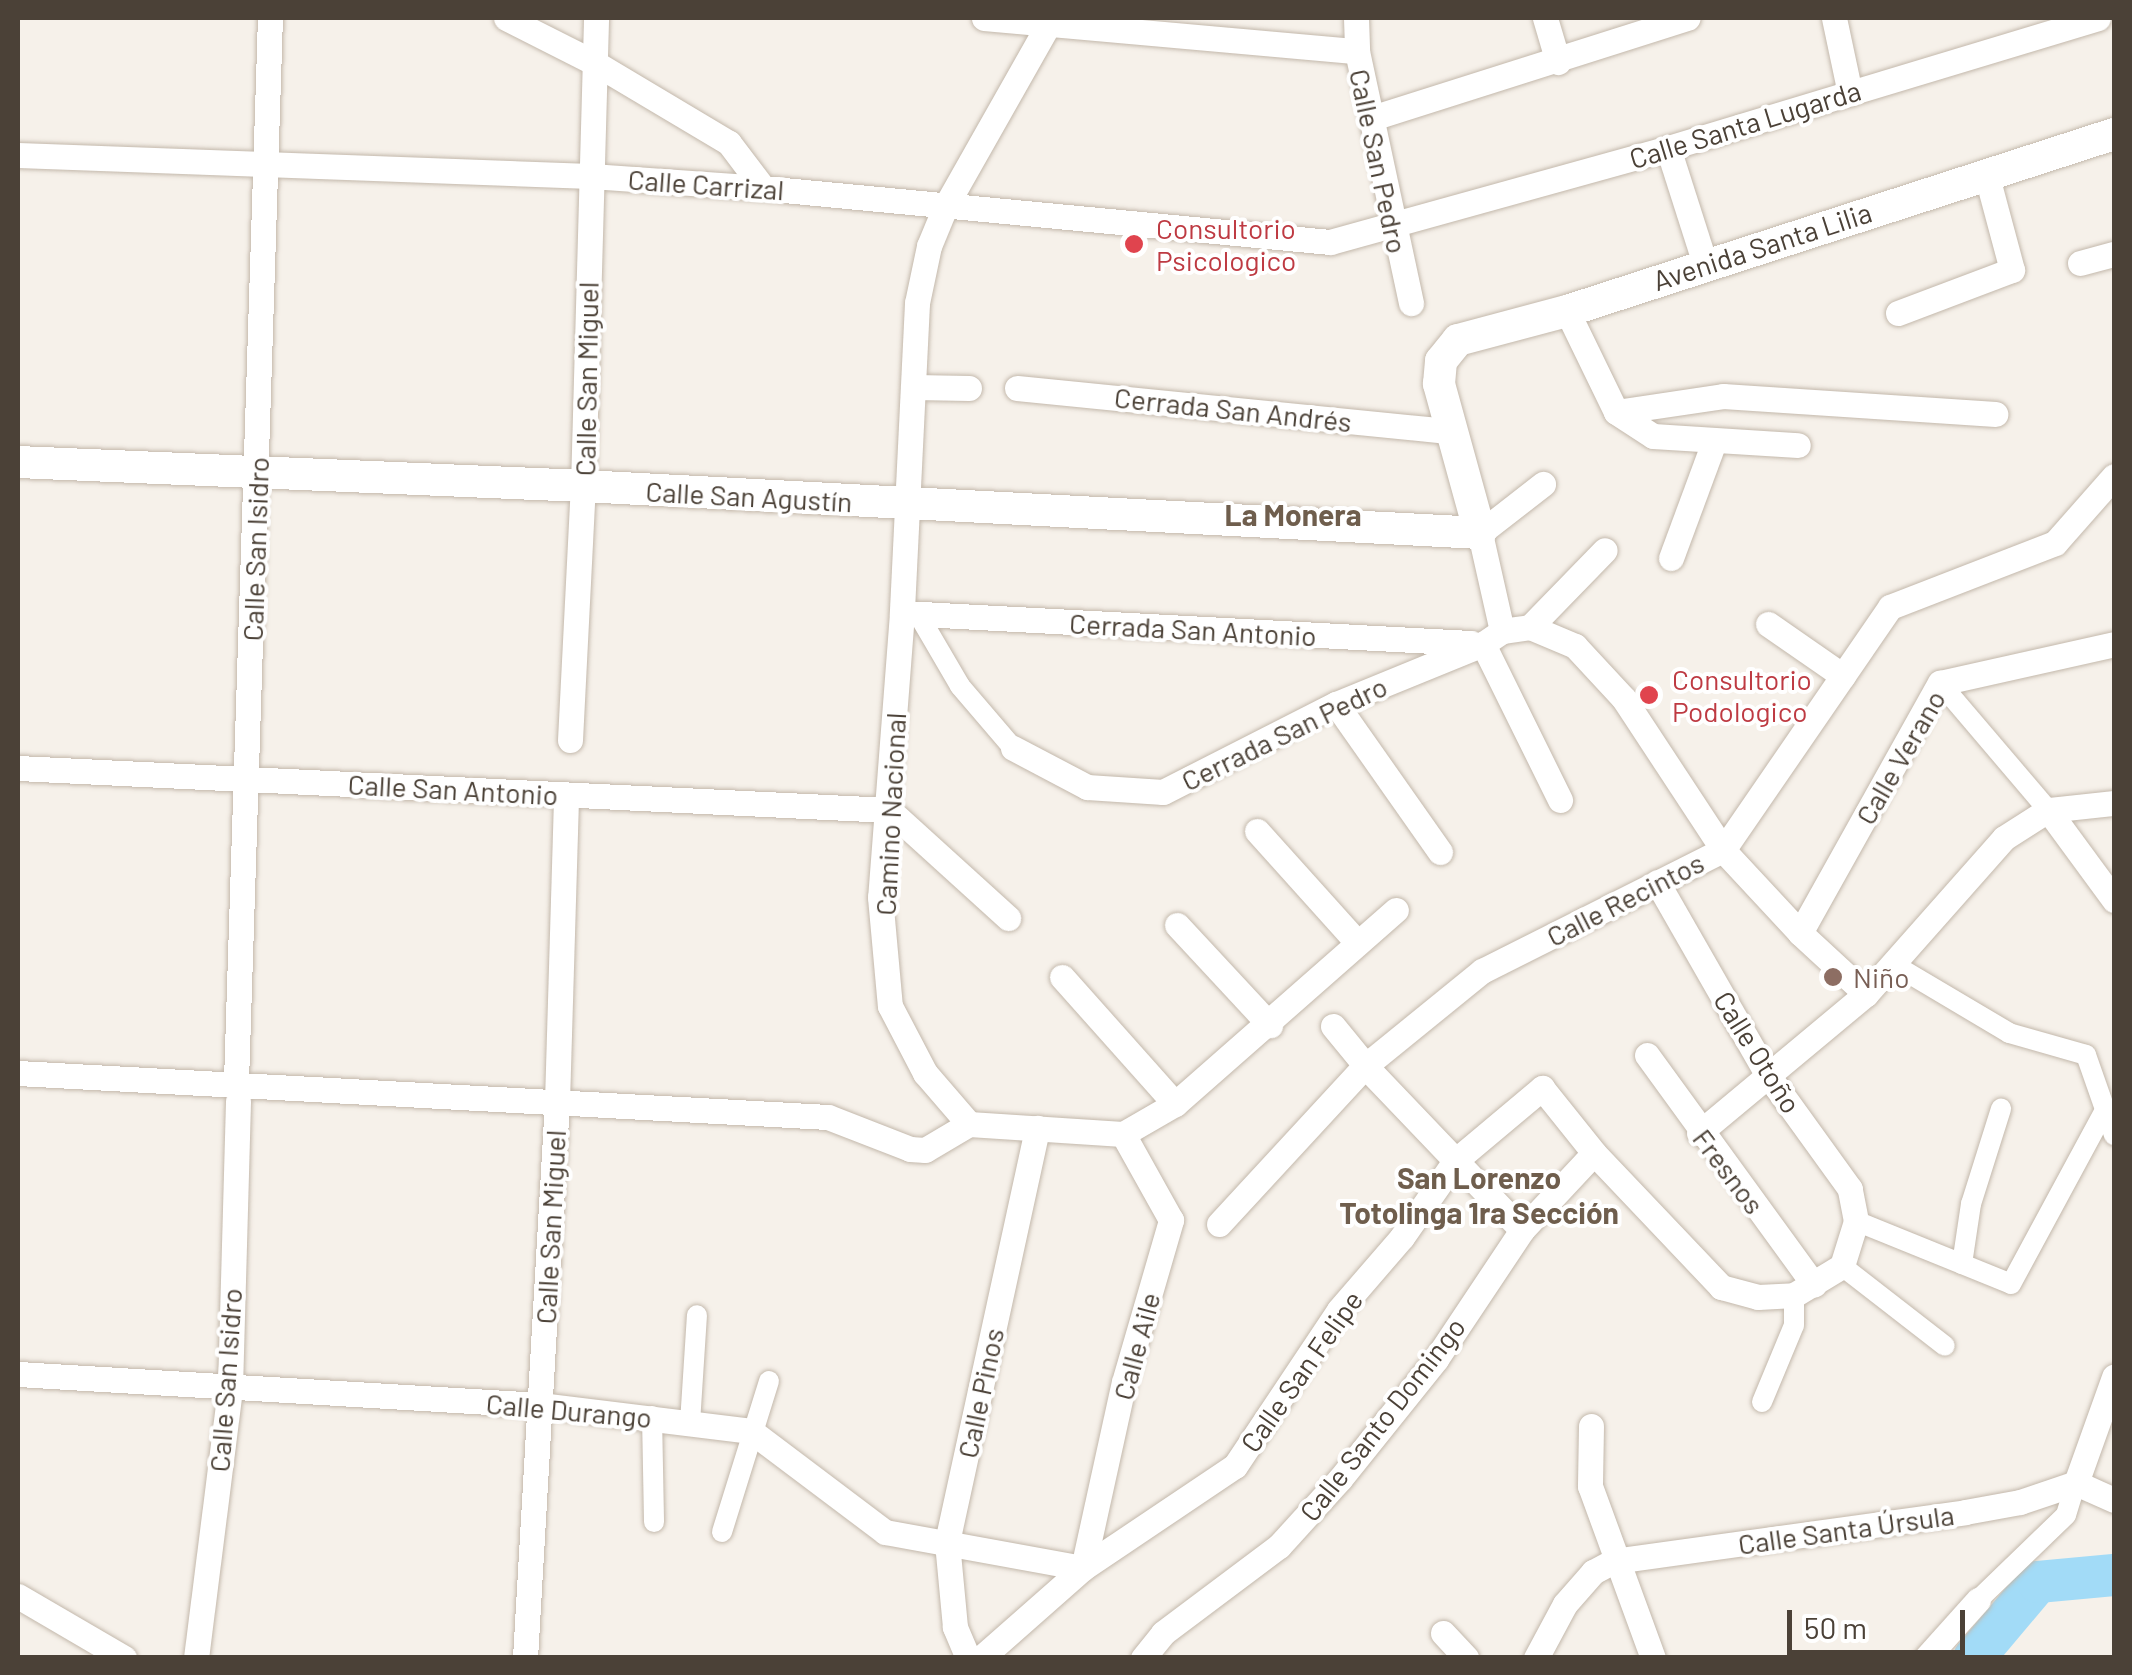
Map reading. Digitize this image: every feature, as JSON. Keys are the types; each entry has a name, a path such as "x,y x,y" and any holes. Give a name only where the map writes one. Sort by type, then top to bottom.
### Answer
{"street":[{"name":"Calle San Isidro","path":"196,1658 230,1388 270,18"},
{"path":"506,18 596,63 729,143 763,188"},
{"name":"Calle San Miguel","path":"570,740 584,486 596,18"},
{"path":"984,18 1356,51"},
{"name":"Calle San Pedro","path":"1356,18 1356,51 1411,302"},
{"path":"1545,18 1558,62"},
{"path":"1372,118 1688,18"},
{"path":"1834,18 1850,93"},
{"name":"Calle Santa Lugarda","path":"1392,227 2098,18"},
{"name":"Camino Nacional","path":"969,1124 925,1073 890,1006 880,897 910,614 906,505 917,302 929,246 946,204 1050,21"},
{"name":"Avenida Santa Lilia","path":"1448,431 1439,384 1441,361 1458,340 1568,311 1986,172 2114,134"},
{"path":"1668,148 1705,264"},
{"name":"Calle Carrizal","path":"18,155 591,176 946,204 1330,242 1392,227"},
{"path":"1898,313 2012,270 1986,172"},
{"path":"2080,263 2114,254"},
{"path":"1568,311 1616,412 1653,436 1798,445"},
{"path":"914,386 970,388"},
{"name":"Cerrada San Andrés","path":"1018,388 1448,431"},
{"path":"1616,412 1723,396 1995,414"},
{"path":"1448,431 1480,533 1492,638 1560,800"},
{"path":"1671,558 1714,442"},
{"name":"Calle San Agustín","path":"18,462 584,486 1480,533"},
{"name":"Calle Recintos","path":"1219,1224 1365,1066 1482,971 1723,850 1890,608 2055,543 2114,476"},
{"path":"1480,533 1543,484"},
{"path":"1492,638 1530,627 1605,550"},
{"name":"Cerrada San Antonio","path":"910,614 1492,638"},
{"name":"Cerrada San Pedro","path":"910,614 960,686 1013,748 1087,787 1163,792 1336,704 1492,638"},
{"path":"1768,624 1842,676"},
{"path":"1530,627 1575,646 1624,699 1723,850 1800,934 1866,994"},
{"name":"Calle Verano","path":"1800,934 1940,682 2114,644"},
{"path":"1940,682 2048,810 2114,900"},
{"path":"1336,704 1440,852"},
{"name":"Calle San Antonio","path":"18,768 888,810"},
{"name":"Calle San Miguel","path":"526,1658 557,1102 566,796"},
{"path":"1699,1133 1866,994 2004,838 2048,810 2114,803"},
{"path":"888,810 1008,918"},
{"path":"1256,830 1356,941"},
{"name":"Calle Otoño","path":"1657,882 1767,1074 1850,1190 1856,1221"},
{"path":"18,1073 237,1091 314,1089 828,1117 910,1150 925,1150 969,1124 1123,1134 1176,1104 1270,1025 1356,941 1396,910"},
{"path":"1177,925 1270,1025"},
{"path":"1893,964 2009,1033 2086,1055 2114,1135"},
{"path":"1062,977 1176,1104"},
{"path":"1333,1026 1365,1066 1522,1230"},
{"name":"Fresnos","path":"1647,1055 1804,1290"},
{"name":"Calle San Felipe","path":"981,1658 1083,1568 1235,1466 1339,1310 1402,1236 1455,1161 1542,1088 1594,1153"},
{"path":"1962,1264 1971,1204 2001,1109"},
{"path":"1594,1153 1721,1287 1758,1297 1804,1290 1842,1266 1856,1221 2012,1284 2106,1110"},
{"name":"Calle Pinos","path":"968,1658 955,1627 947,1542 1037,1128"},
{"name":"Calle Aile","path":"1083,1568 1124,1382 1171,1220 1123,1134"},
{"name":"Calle Santo Domingo","path":"1143,1658 1163,1633 1279,1546 1340,1479 1436,1359 1522,1230 1594,1153"},
{"path":"1842,1266 1946,1346"},
{"path":"1762,1402 1804,1290"},
{"path":"690,1423 697,1316"},
{"name":"Calle Durango","path":"18,1374 540,1404 751,1431 886,1532 1083,1568"},
{"path":"1926,1658 1978,1600 2066,1515 2114,1377"},
{"path":"722,1532 768,1382"},
{"path":"652,1416 654,1522"},
{"path":"1592,1426 1590,1486 1653,1658"},
{"path":"2076,1483 2114,1500"},
{"name":"Calle Santa Úrsula","path":"1614,1560 1965,1512 2020,1502 2076,1483"},
{"path":"1535,1653 1565,1604 1593,1572 1614,1560"},
{"path":"18,1596 124,1658"},
{"path":"1443,1633 1466,1658"}],"waterway":[{"path":"1974,1658 2038,1582 2114,1575"}],"place":[{"name":"Consultorio Psicologico","path":"1134,244"},
{"name":"Consultorio Podologico","path":"1649,695"},
{"name":"Niño","path":"1833,977"}],"district":[{"name":"La Monera","path":"1293,514"},
{"name":"San Lorenzo Totolinga 1ra Sección","path":"1479,1194"}]}
